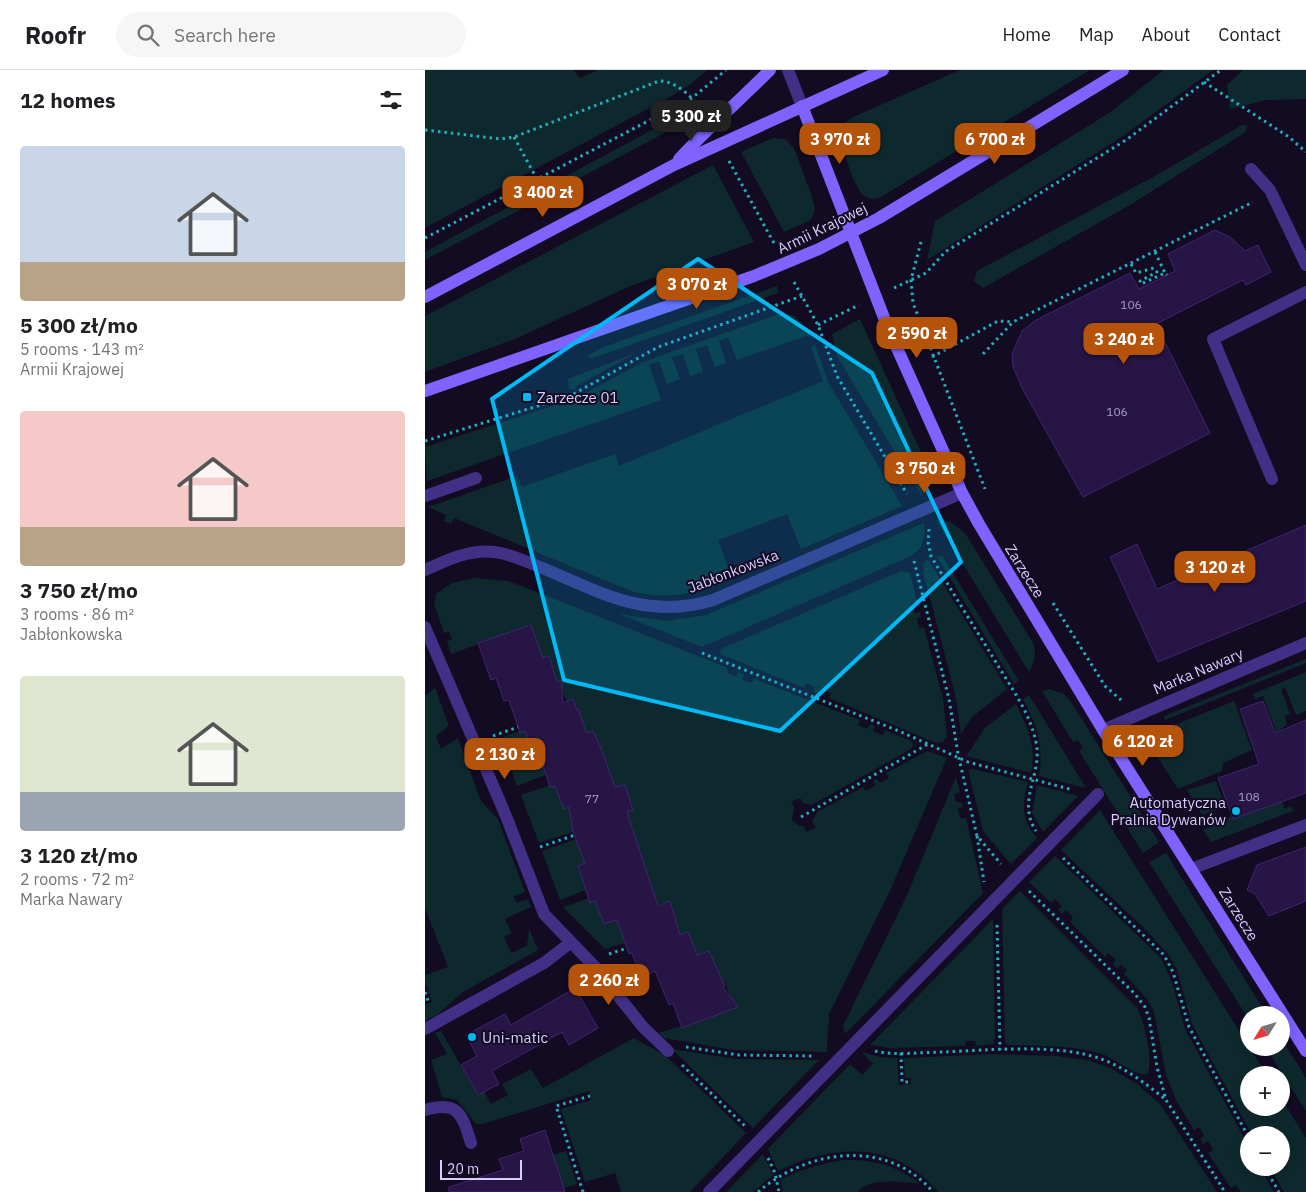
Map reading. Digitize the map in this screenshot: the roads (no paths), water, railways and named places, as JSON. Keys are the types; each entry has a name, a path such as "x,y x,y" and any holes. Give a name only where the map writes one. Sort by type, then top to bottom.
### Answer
{"main road":[{"path":"674,164 710,126 748,93 770,70"},
{"path":"425,296 674,164 883,70"},
{"name":"Armii Krajowej","path":"425,391 785,264 851,234 1123,70"},
{"name":"Zarzecze","path":"801,106 888,328 962,493 993,551 1103,730 1306,1051"}],"street":[{"name":"Zarzecze","path":"788,70 801,106"},
{"path":"1251,169 1270,190 1306,265"},
{"path":"1273,479 1213,339 1306,292"},
{"path":"425,496 476,478"},
{"name":"Jabłonkowska","path":"425,570 464,554 495,552 525,561 629,603 660,609 677,608 713,600 962,493"},
{"path":"425,627 506,816 540,905 550,922 597,968 643,1027 667,1051"},
{"name":"Marka Nawary","path":"1103,730 1306,643"},
{"path":"709,1192 1098,794"},
{"path":"1191,869 1306,825"},
{"path":"425,1029 544,963 570,942"},
{"path":"425,1110 439,1106 451,1107 461,1116 471,1143"}],"place":[{"name":"Zarzecze 01","path":"527,397"},
{"name":"Automatyczna Pralnia Dywanów","path":"1236,811"},
{"name":"Uni-matic","path":"472,1037"}]}
